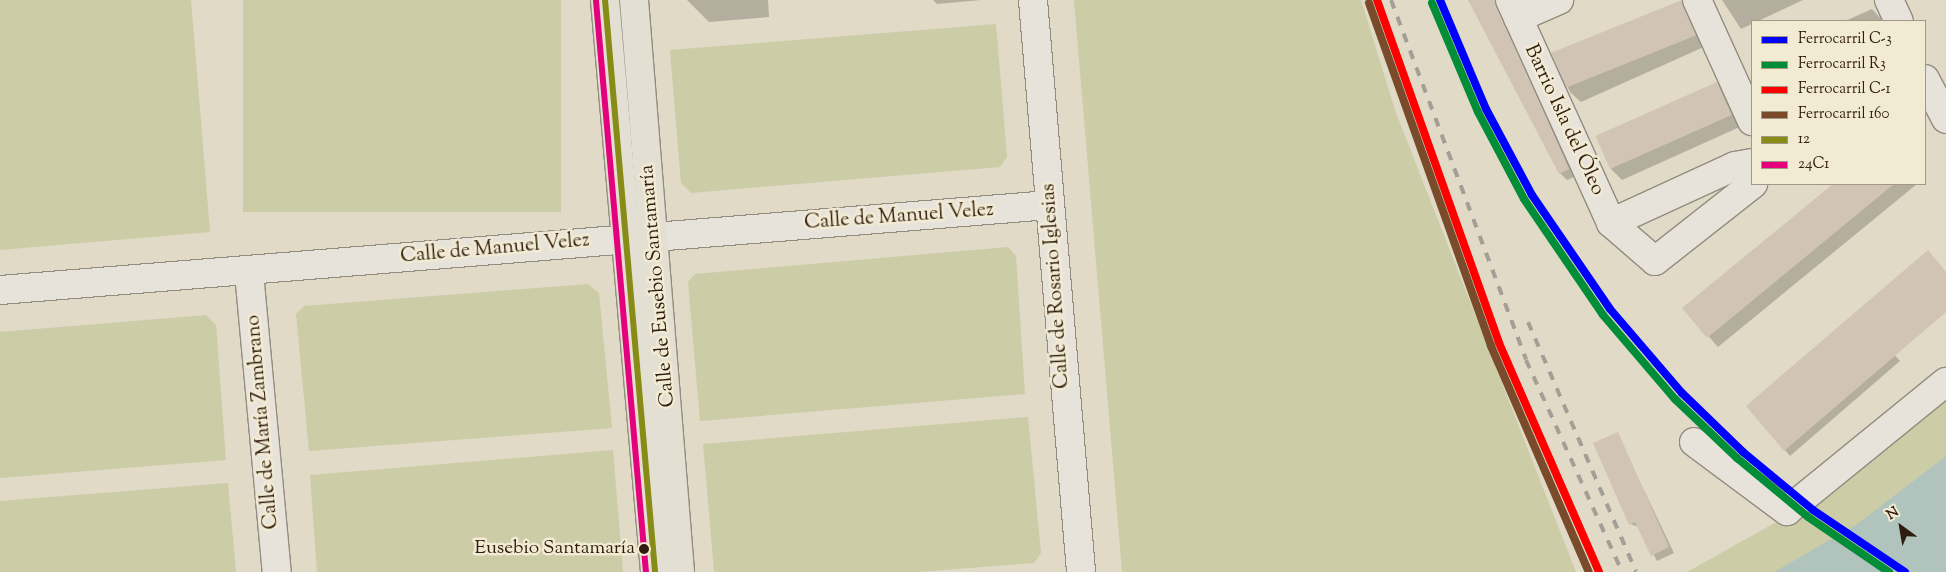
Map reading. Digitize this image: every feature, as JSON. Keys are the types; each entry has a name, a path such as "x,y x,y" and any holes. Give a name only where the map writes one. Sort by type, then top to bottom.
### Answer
{"main road":[{"name":"Calle de Eusebio Santamaría","path":"605,0 624,238 655,572"},
{"name":"Calle de Eusebio Santamaría","path":"634,0 655,236 680,572"}],"street":[{"name":"Calle de Rosario Iglesias","path":"1033,0 1080,572"},
{"name":"Barrio Isla del Óleo","path":"1559,0 1514,9 1611,223 1655,261 1751,185"},
{"path":"1697,0 1751,119"},
{"path":"1889,0 1899,20"},
{"path":"1926,82 1946,120"},
{"path":"1611,223 1735,166 1751,163"},
{"name":"Calle de Manuel Velez","path":"0,290 249,273 624,238 1050,205"},
{"name":"Calle de María Zambrano","path":"249,273 276,572"},
{"path":"1694,442 1787,511 1946,382"}],"green space":[{"path":"0,0 191,0 210,232 0,250"},
{"path":"243,0 561,0 561,212 243,212"},
{"path":"1074,0 1361,0 1396,113 1576,572 1122,572"},
{"path":"996,24 1007,157 1000,167 691,193 681,183 670,50"},
{"path":"1008,247 1016,256 1025,394 700,421 688,282 695,274"},
{"path":"588,284 599,293 612,428 309,451 296,314 304,306"},
{"path":"206,315 216,325 226,460 0,478 0,332"},
{"path":"1946,395 1946,572 1687,572 1823,496"},
{"path":"1028,417 1041,553 1034,563 919,572 714,572 703,444"},
{"path":"613,450 623,572 317,572 310,475"},
{"path":"228,483 236,572 0,572 0,501"}],"water":[{"path":"1946,456 1946,572 1774,572 1856,525"}],"building":[{"path":"1468,0 1495,0 1569,169 1559,174"},
{"path":"1682,0 1696,35 1566,88 1551,53"},
{"path":"1717,82 1732,115 1610,169 1595,136"},
{"path":"1832,185 1893,185 1707,338 1682,308"},
{"path":"1928,250 1946,272 1946,312 1784,451 1746,406"},
{"path":"1618,432 1669,547 1651,556 1635,522 1629,525 1593,443"}],"railway":[{"path":"1391,0 1526,360 1622,572"},
{"path":"1528,322 1636,572"}],"rail line":[{"name":"C-1","path":"1377,0 1499,343 1599,572"},
{"name":"C-3","path":"1440,0 1486,109 1532,195 1610,309 1682,393 1743,452 1813,510 1905,572"},
{"name":"160","path":"1369,3 1491,346 1589,572"},
{"name":"R3","path":"1432,3 1478,112 1524,199 1603,315 1675,399 1737,458 1808,517 1889,572"}],"transit line":[{"name":"12","path":"605,0 655,572"},
{"name":"24C1","path":"596,1 646,572"}],"place":[{"name":"Eusebio Santamaría","path":"644,549"}]}
